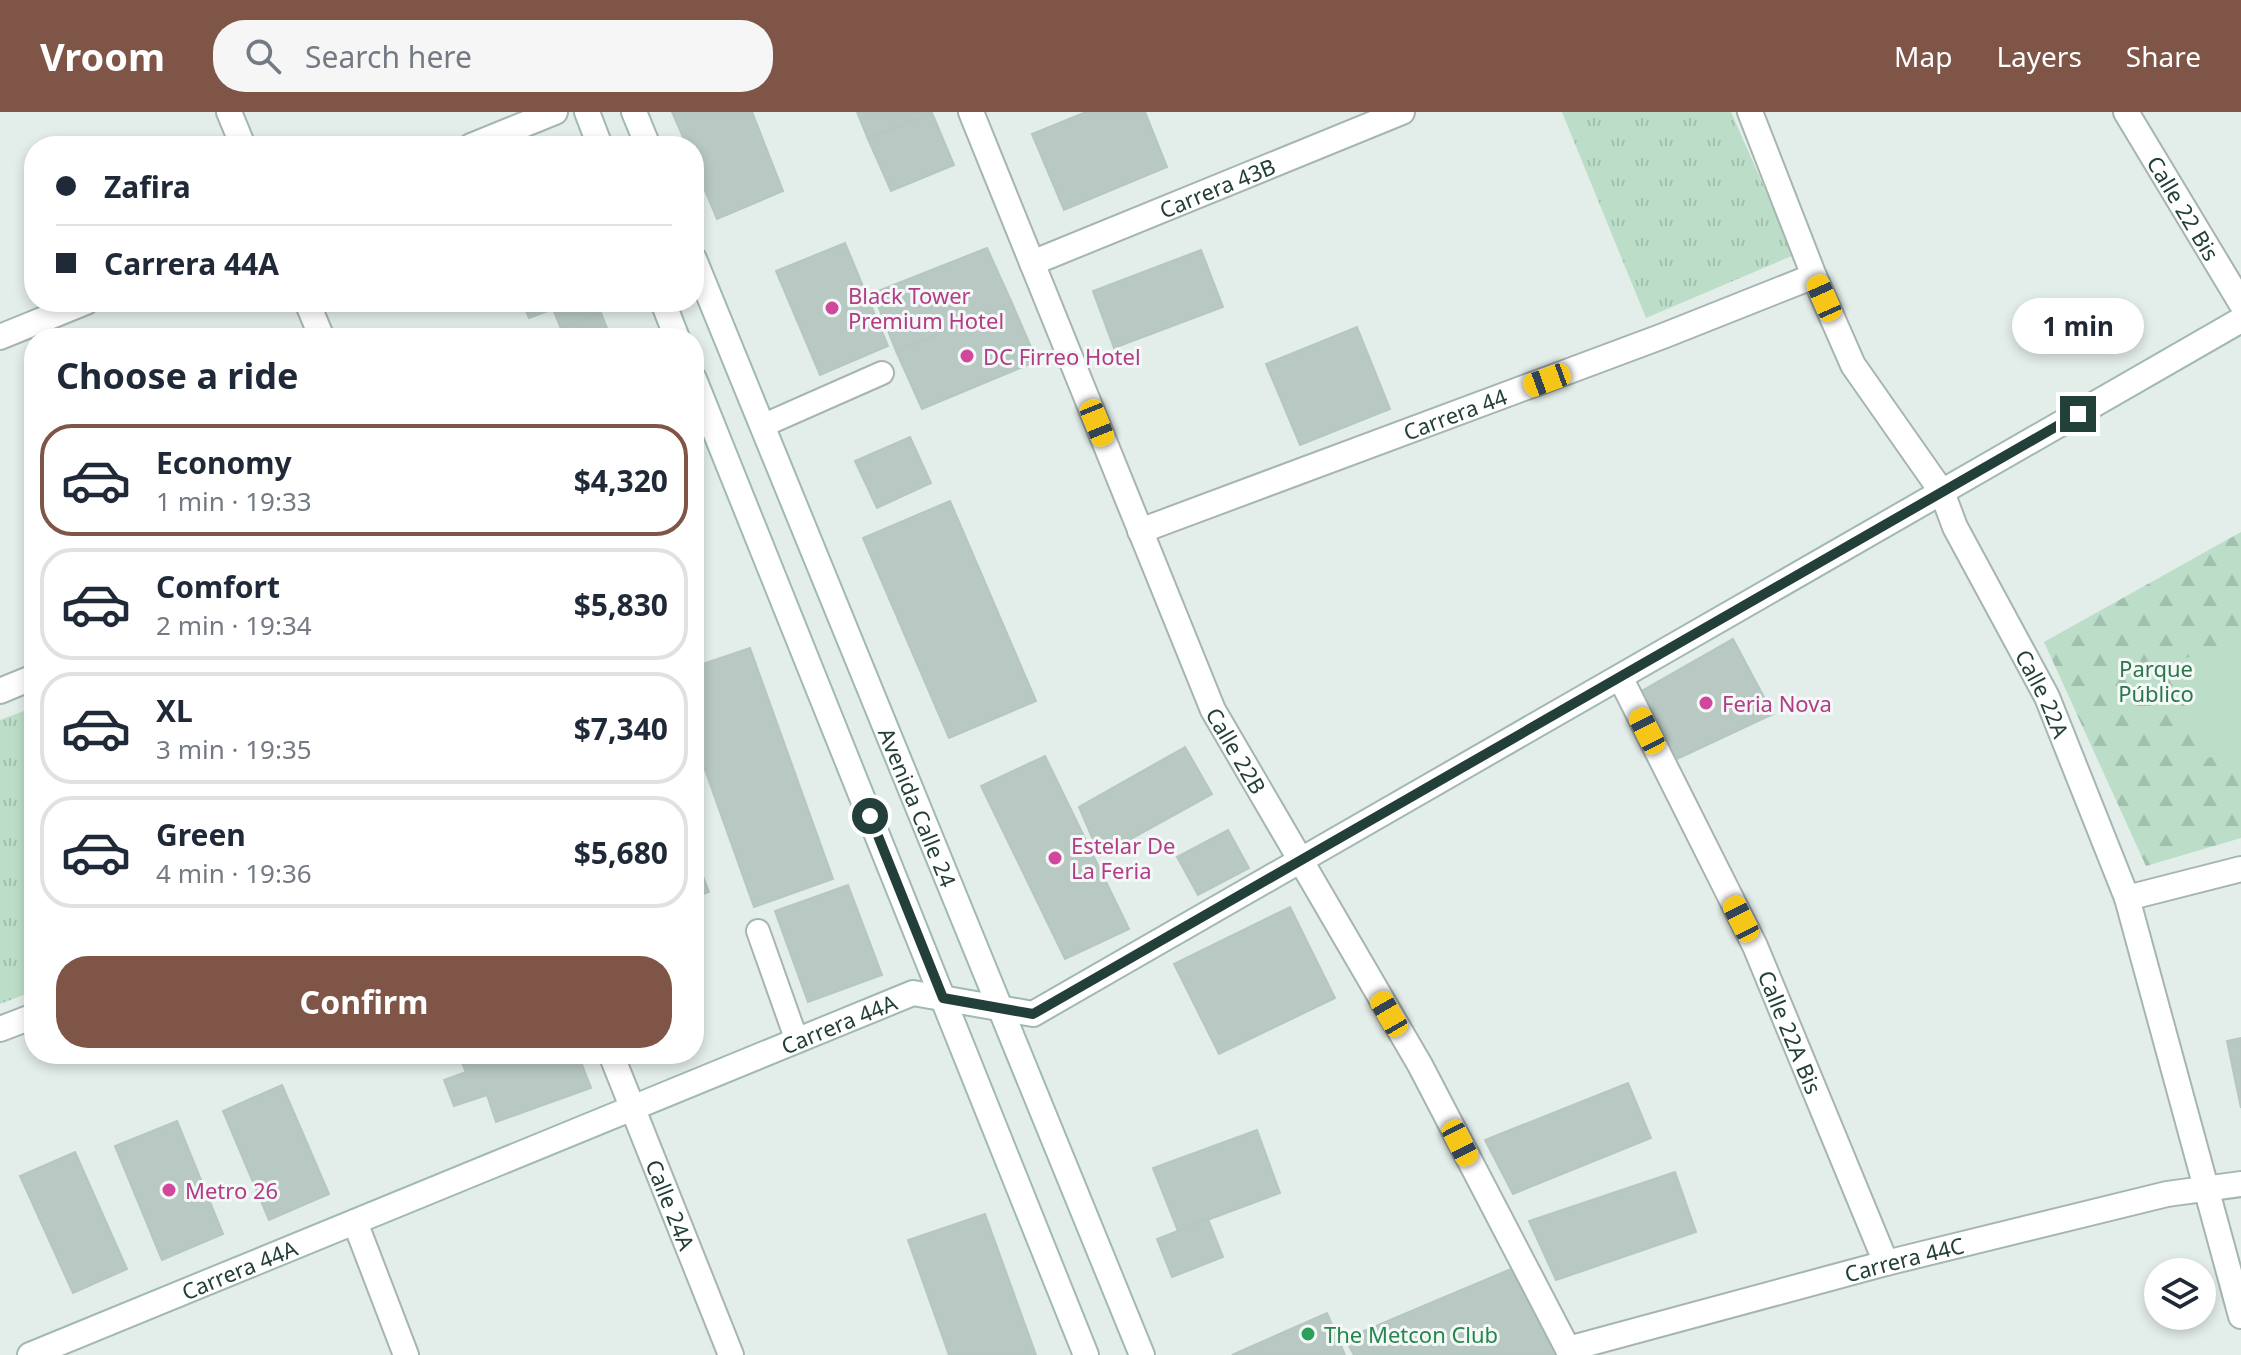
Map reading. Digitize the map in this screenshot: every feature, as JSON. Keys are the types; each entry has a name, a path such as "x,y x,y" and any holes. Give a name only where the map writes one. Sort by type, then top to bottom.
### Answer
{"street":[{"path":"229,112 239,136"},
{"path":"496,136 555,112"},
{"path":"587,112 596,136"},
{"path":"634,112 644,136"},
{"name":"Calle 22B","path":"971,112 1213,710 1420,1065 1570,1352"},
{"name":"Carrera 43B","path":"1032,263 1402,112"},
{"name":"Calle 22A","path":"1750,112 1814,276 1853,365 1942,492 1955,527 2047,697 2127,898 2241,1316"},
{"name":"Calle 22 Bis","path":"2126,112 2241,303"},
{"name":"Carrera 44","path":"1140,531 1663,336 1814,276"},
{"name":"Avenida Calle 24","path":"704,284 1142,1355"},
{"path":"0,337 61,312"},
{"name":"Carrera 44A","path":"30,1355 68,1348 355,1222 913,993 1033,1014 2241,320"},
{"path":"704,404 1086,1355"},
{"name":"Calle 22A Bis","path":"1620,677 1755,946 1886,1263"},
{"path":"0,691 24,681"},
{"path":"2127,898 2241,869"},
{"path":"0,1029 24,1020"},
{"name":"Calle 24A","path":"615,1064 731,1355"},
{"name":"Carrera 44C","path":"1570,1352 1886,1263 2167,1194 2241,1184"},
{"path":"355,1222 406,1355"}],"lane":[{"path":"762,426 882,373"},
{"path":"758,931 797,1041"}],"green space":[{"path":"1562,112 1731,112 1794,255 1646,318"},
{"name":"Parque Público","path":"2241,532 2241,838 2146,866 2044,642"},
{"path":"2241,640 2241,748 2202,760 2171,663"},
{"path":"24,711 24,995 0,1004 0,720"}],"building":[{"path":"672,112 752,112 783,191 717,219 704,188 704,136 683,136"},
{"path":"857,112 932,112 932,113 868,139"},
{"path":"1086,112 1145,112 1167,167 1064,210 1032,134"},
{"path":"932,113 954,165 891,191 868,139"},
{"name":"Black Tower Premium Hotel","path":"845,243 888,346 820,375 776,271"},
{"path":"987,248 1012,303 896,351 873,293"},
{"path":"1201,250 1223,307 1114,348 1093,291"},
{"name":"DC Firreo Hotel","path":"1012,303 1037,361 922,409 896,351"},
{"path":"526,312 545,312 529,318"},
{"path":"554,312 601,313 564,328 561,328"},
{"path":"601,313 607,328 564,328"},
{"path":"1357,327 1390,409 1300,445 1266,364"},
{"path":"910,437 931,483 877,508 855,461"},
{"path":"950,501 1036,701 949,738 863,538"},
{"name":"Feria Nova","path":"1733,639 1773,714 1675,760 1640,692"},
{"path":"750,648 833,879 754,907 704,767 704,664"},
{"path":"1185,747 1212,794 1100,856 1079,807"},
{"name":"Estelar De La Feria","path":"1045,756 1129,929 1065,959 981,786"},
{"path":"1228,830 1249,868 1198,895 1177,857"},
{"path":"848,885 882,975 808,1002 775,911"},
{"path":"1290,907 1335,998 1219,1054 1174,964"},
{"path":"2241,1038 2241,1108 2227,1041"},
{"path":"462,1064 582,1064 591,1088 496,1122 487,1095 454,1106 444,1080 466,1072"},
{"path":"1628,1083 1651,1138 1513,1194 1485,1140"},
{"path":"282,1085 329,1194 269,1220 223,1111"},
{"name":"Metro 26","path":"177,1121 223,1234 162,1260 115,1146"},
{"path":"1257,1130 1280,1193 1178,1231 1153,1168"},
{"path":"75,1152 127,1269 73,1293 20,1176"},
{"path":"1675,1172 1696,1232 1556,1280 1529,1221"},
{"path":"985,1214 1036,1355 949,1355 908,1240"},
{"path":"1208,1219 1223,1257 1172,1277 1157,1239"},
{"path":"1511,1269 1557,1355 1354,1355 1345,1339"},
{"name":"The Metcon Club","path":"1327,1313 1345,1355 1232,1355"}],"place":[{"name":"Black Tower Premium Hotel","path":"832,308"},
{"name":"DC Firreo Hotel","path":"967,356"},
{"name":"Feria Nova","path":"1706,703"},
{"name":"Estelar De La Feria","path":"1055,858"},
{"name":"Metro 26","path":"169,1190"},
{"name":"The Metcon Club","path":"1308,1334"}],"route":[{"path":"870,816 943,998 1033,1014 2078,414"}]}
